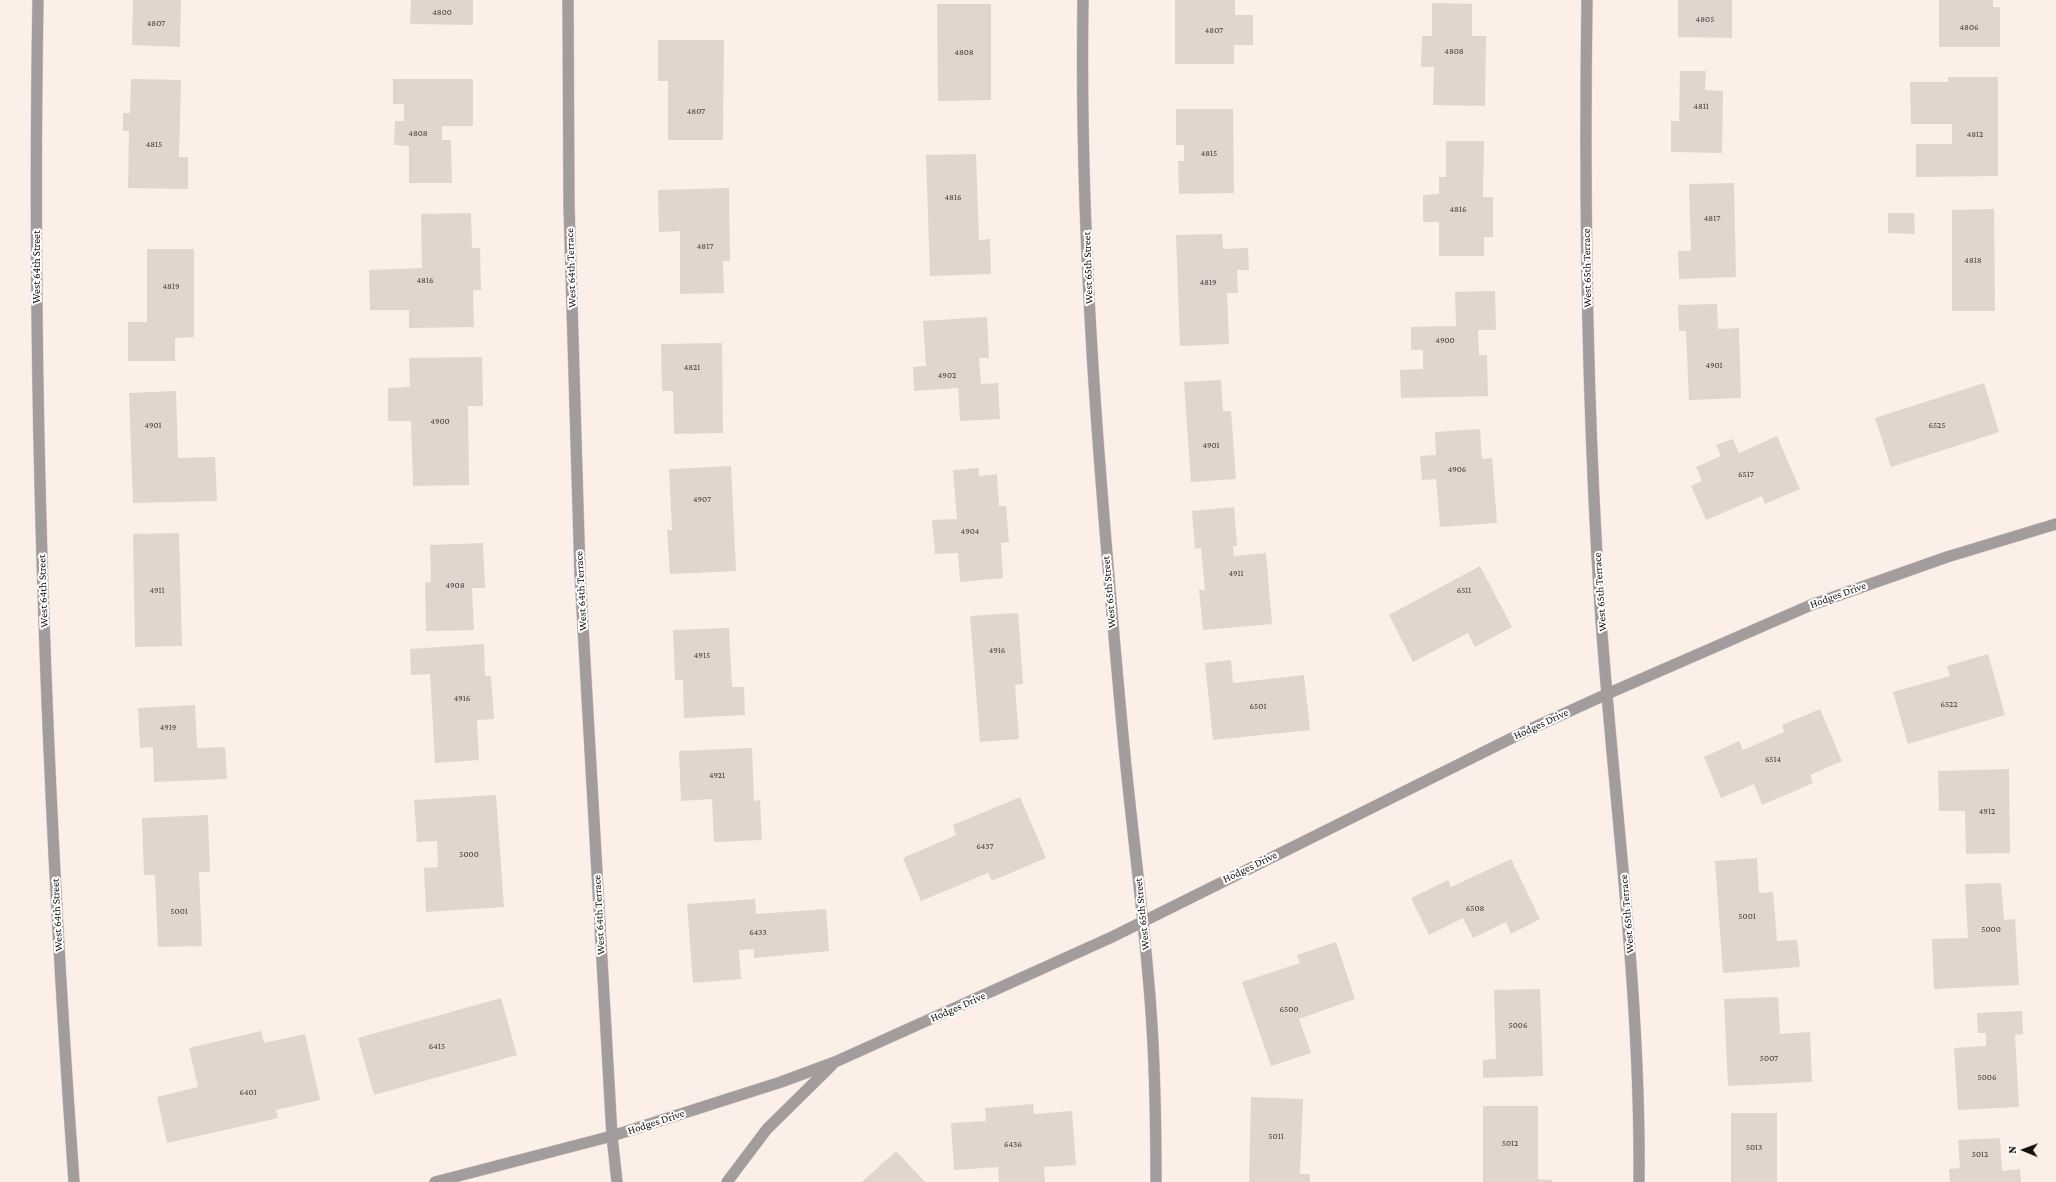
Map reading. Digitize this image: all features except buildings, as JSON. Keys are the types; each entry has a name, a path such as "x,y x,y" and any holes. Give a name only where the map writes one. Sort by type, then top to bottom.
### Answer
{"street":[{"name":"West 64th Street","path":"38,0 38,428 48,747 63,1033 74,1182"},
{"name":"West 64th Terrace","path":"568,0 569,205 580,574 612,1136 617,1182"},
{"name":"West 65th Street","path":"1083,0 1083,120 1091,353 1102,517 1123,736 1143,921 1154,1070 1156,1182"},
{"name":"West 65th Terrace","path":"1587,0 1585,117 1590,412 1600,606 1630,953 1639,1118 1638,1182"},
{"name":"Hodges Drive","path":"435,1182 612,1136 781,1082 835,1062 1112,937 1526,731 1607,694 1811,605 1947,557 2056,524"},
{"path":"727,1182 767,1129 835,1062"}]}
